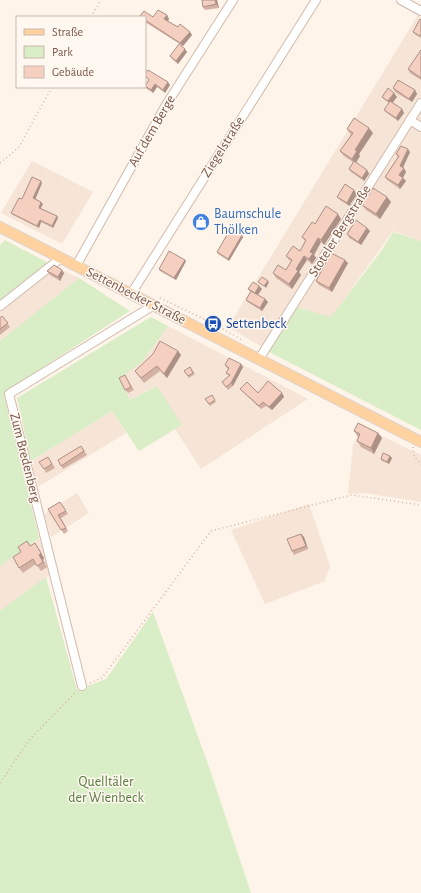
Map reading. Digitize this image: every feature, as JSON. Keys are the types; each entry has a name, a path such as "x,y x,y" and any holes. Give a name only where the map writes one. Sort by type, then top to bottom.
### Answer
{"main road":[{"name":"Settenbecker Straße","path":"0,227 421,442"}],"street":[{"name":"Auf dem Berge","path":"76,266 166,105 233,0"},
{"name":"Ziegelstraße","path":"131,294 316,0"},
{"path":"401,0 421,11"},
{"name":"Stoteler Bergstraße","path":"259,359 421,103"},
{"path":"410,120 421,127"},
{"path":"0,306 61,258"},
{"name":"Zum Bredenberg","path":"82,686 9,394 154,305"}],"path":[{"path":"92,16 101,0"},
{"path":"0,162 19,147 51,88"},
{"path":"0,783 30,739 82,686 102,678 211,531 352,495 421,505"}],"shaded area":[{"path":"421,10 421,241 393,231 331,318 288,305 262,347 228,327"},
{"path":"32,161 93,192 62,244 1,213"},
{"path":"50,264 79,278 0,341 0,301"},
{"path":"168,326 308,399 201,469 175,429 181,425 156,386 130,400 118,379 142,362"},
{"path":"112,411 126,433 38,487 31,461"},
{"path":"362,426 421,455 421,502 364,493 348,494 353,445"},
{"path":"77,493 89,513 51,537 44,514"},
{"path":"309,504 330,566 325,581 265,604 231,530"},
{"path":"39,538 52,573 0,611 0,566"}],"green space":[{"path":"393,232 421,241 421,430 267,351 296,307 331,317 382,250"},
{"path":"5,240 50,264 0,301 0,245"},
{"path":"79,278 130,311 6,391 4,395 39,538 0,566 0,341"},
{"path":"151,317 168,326 142,362 119,379 130,400 157,386 182,425 139,451 112,411 31,461 17,398"},
{"name":"Quelltäler der Wienbeck","path":"46,577 77,690 106,679 153,612 209,767 251,893 0,893 0,611"}],"building":[{"path":"202,0 215,0 216,4 203,7"},
{"path":"158,10 167,15 164,19 178,27 180,24 190,32 180,43 146,21 146,16 140,16 144,11 153,17"},
{"path":"420,19 421,34 420,36 413,32"},
{"path":"179,44 185,49 176,61 170,56"},
{"path":"421,50 421,78 408,69"},
{"path":"148,70 168,82 163,90 155,84 151,90 146,87 149,80 146,76"},
{"path":"398,80 415,90 409,99 393,88"},
{"path":"388,88 394,93 388,101 382,97"},
{"path":"390,101 402,109 396,118 384,110"},
{"path":"354,118 369,128 355,150 357,151 352,159 340,151 353,133 347,129"},
{"path":"401,146 408,149 400,166 404,168 399,175 403,178 398,185 385,177 399,156 396,154"},
{"path":"354,161 367,170 362,178 349,169"},
{"path":"32,177 41,181 33,198 41,202 39,208 57,216 52,226 40,220 37,226 11,213 19,198 22,199"},
{"path":"345,184 354,190 347,203 337,197"},
{"path":"373,188 387,197 376,214 362,205"},
{"path":"326,206 338,214 321,240 318,238 310,252 313,253 309,259 304,256 296,269 298,271 289,284 273,273 278,265 286,270 292,260 286,256 293,246 300,251 306,240 302,237 312,222 315,224"},
{"path":"356,220 367,228 358,242 347,234"},
{"path":"231,228 242,235 228,259 217,252"},
{"path":"169,251 185,260 174,278 159,269"},
{"path":"331,253 345,260 329,288 316,281"},
{"path":"54,265 62,270 58,277 47,271"},
{"path":"262,277 268,281 264,286 258,282"},
{"path":"253,282 259,286 255,293 248,289"},
{"path":"251,291 265,299 260,308 246,300"},
{"path":"2,316 8,323 0,329 0,318"},
{"path":"160,341 178,351 164,374 157,366 141,378 135,371 153,354"},
{"path":"229,358 241,364 231,383 226,387 222,382 230,375 226,373 229,368 225,365"},
{"path":"190,367 193,373 188,376 184,371"},
{"path":"125,375 131,387 125,390 119,378"},
{"path":"268,381 282,393 269,407 263,402 259,406 240,389 247,382 258,393"},
{"path":"212,395 215,400 209,404 205,399"},
{"path":"358,423 378,433 371,448 357,441 360,434 354,431"},
{"path":"81,446 84,451 61,466 58,460"},
{"path":"383,453 390,456 387,462 381,459"},
{"path":"48,457 52,464 44,469 39,462"},
{"path":"60,502 66,511 58,515 66,528 61,530 48,509"},
{"path":"301,534 306,546 292,551 287,539"},
{"path":"27,541 30,546 35,543 41,553 39,555 43,562 37,566 33,559 19,568 13,557 21,552 18,547"}],"place":[{"name":"Baumschule Thölken","path":"201,222"},
{"name":"Settenbeck","path":"213,324"}]}
